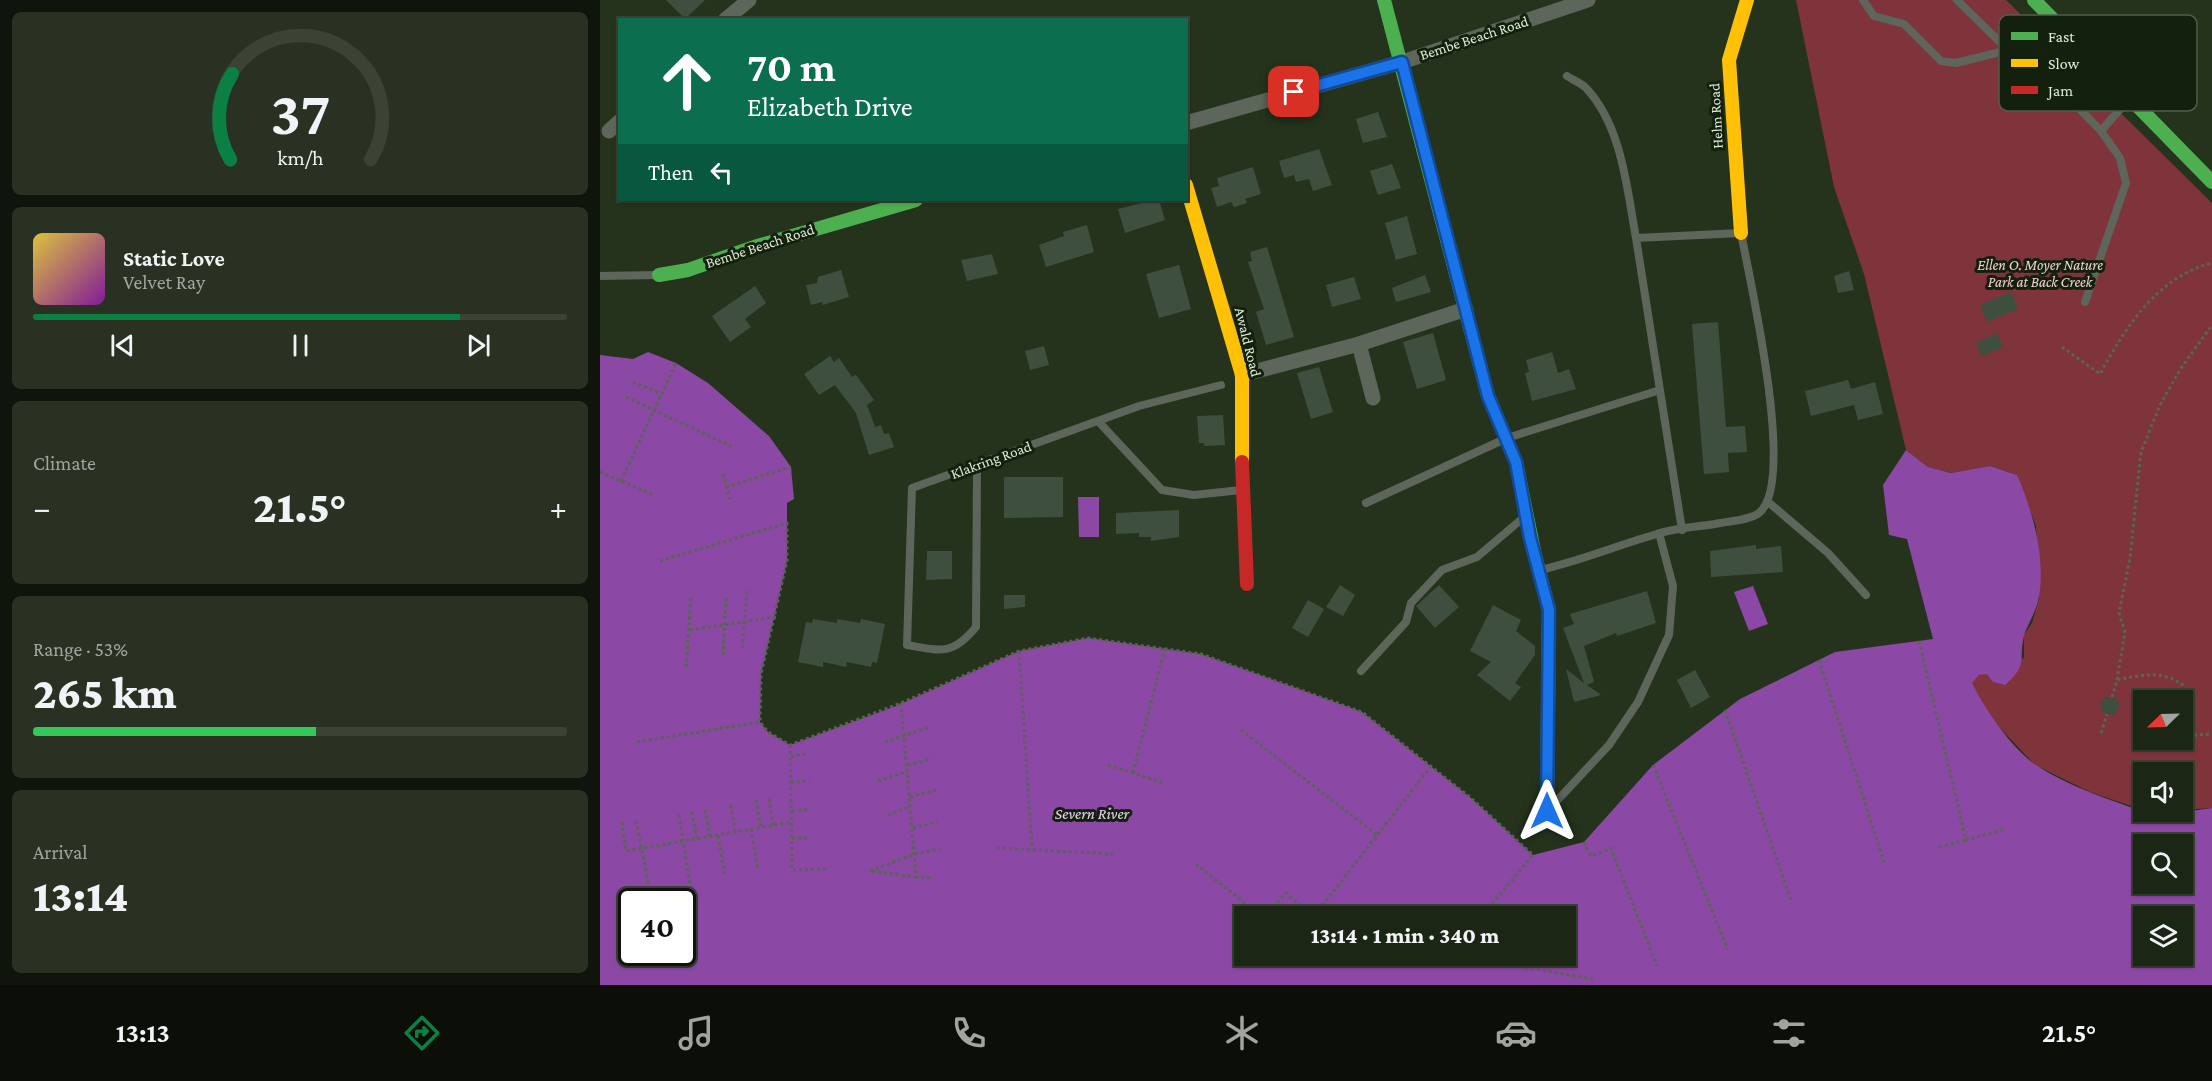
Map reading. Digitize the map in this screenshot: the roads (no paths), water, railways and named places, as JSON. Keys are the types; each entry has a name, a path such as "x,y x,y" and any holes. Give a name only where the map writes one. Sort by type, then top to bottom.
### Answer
{"street":[{"path":"727,18 749,0"},
{"path":"1384,0 1488,396 1516,462 1549,610 1547,811"},
{"name":"Bembe Beach Road","path":"1188,122 1402,62 1588,0"},
{"name":"Helm Road","path":"1742,233 1731,115 1729,60 1747,0"},
{"path":"2034,0 2049,15"},
{"path":"2145,111 2212,182"},
{"name":"Awald Road","path":"1188,192 1242,375 1242,490 1247,584"},
{"name":"Bembe Beach Road","path":"659,275 688,270 765,244 913,201"},
{"path":"1242,375 1359,344 1466,309"},
{"path":"1359,344 1373,398"}],"lane":[{"path":"1863,0 1874,16 1904,24 1941,61 1956,63 1999,52"},
{"path":"1957,0 1999,41"},
{"path":"1567,76 1586,87 1602,113 1614,138 1624,176 1636,238 1682,530"},
{"path":"2082,111 2101,131 2120,158 2126,183 2085,302"},
{"path":"2101,131 2118,111"},
{"path":"1539,571 1575,562 1659,533 1746,518 1758,513 1767,501 1773,480 1774,422 1742,233 1636,238"},
{"name":"Bembe Beach Road","path":"600,276 659,275"},
{"name":"Klakring Road","path":"977,466 976,627 963,642 944,652 907,645 912,488 1139,406 1221,386"},
{"path":"1366,503 1507,438 1660,390"},
{"path":"1098,421 1162,490 1194,495 1242,490"},
{"path":"1767,501 1828,553 1866,596"},
{"path":"1361,671 1406,622 1411,603 1442,570 1477,557 1526,515"},
{"path":"1547,811 1609,746 1638,702 1670,635 1673,586 1659,533"}],"water":[{"name":"Severn River","path":"648,352 676,363 708,383 769,436 791,467 794,499 787,503 787,561 761,674 760,722 768,732 790,745 896,706 1019,651 1088,638 1201,654 1362,712 1471,798 1533,855 1584,842 1653,765 1740,699 1835,652 1933,639 1907,539 1889,535 1883,485 1906,450 1928,467 1951,473 1990,466 2017,475 2033,520 2040,554 2038,601 2024,636 2021,662 2017,672 2005,685 1993,682 1987,674 1979,675 1972,683 1991,716 2027,758 2061,780 2133,808 2133,822 2193,822 2193,810 2212,808 2212,985 600,985 600,355 633,359"},
{"path":"1078,497 1099,497 1099,537 1079,537"},
{"path":"1753,586 1768,624 1749,631 1734,592"}],"park label":[{"name":"Ellen O. Moyer Nature Park at Back Creek","path":"2040,274"}]}
